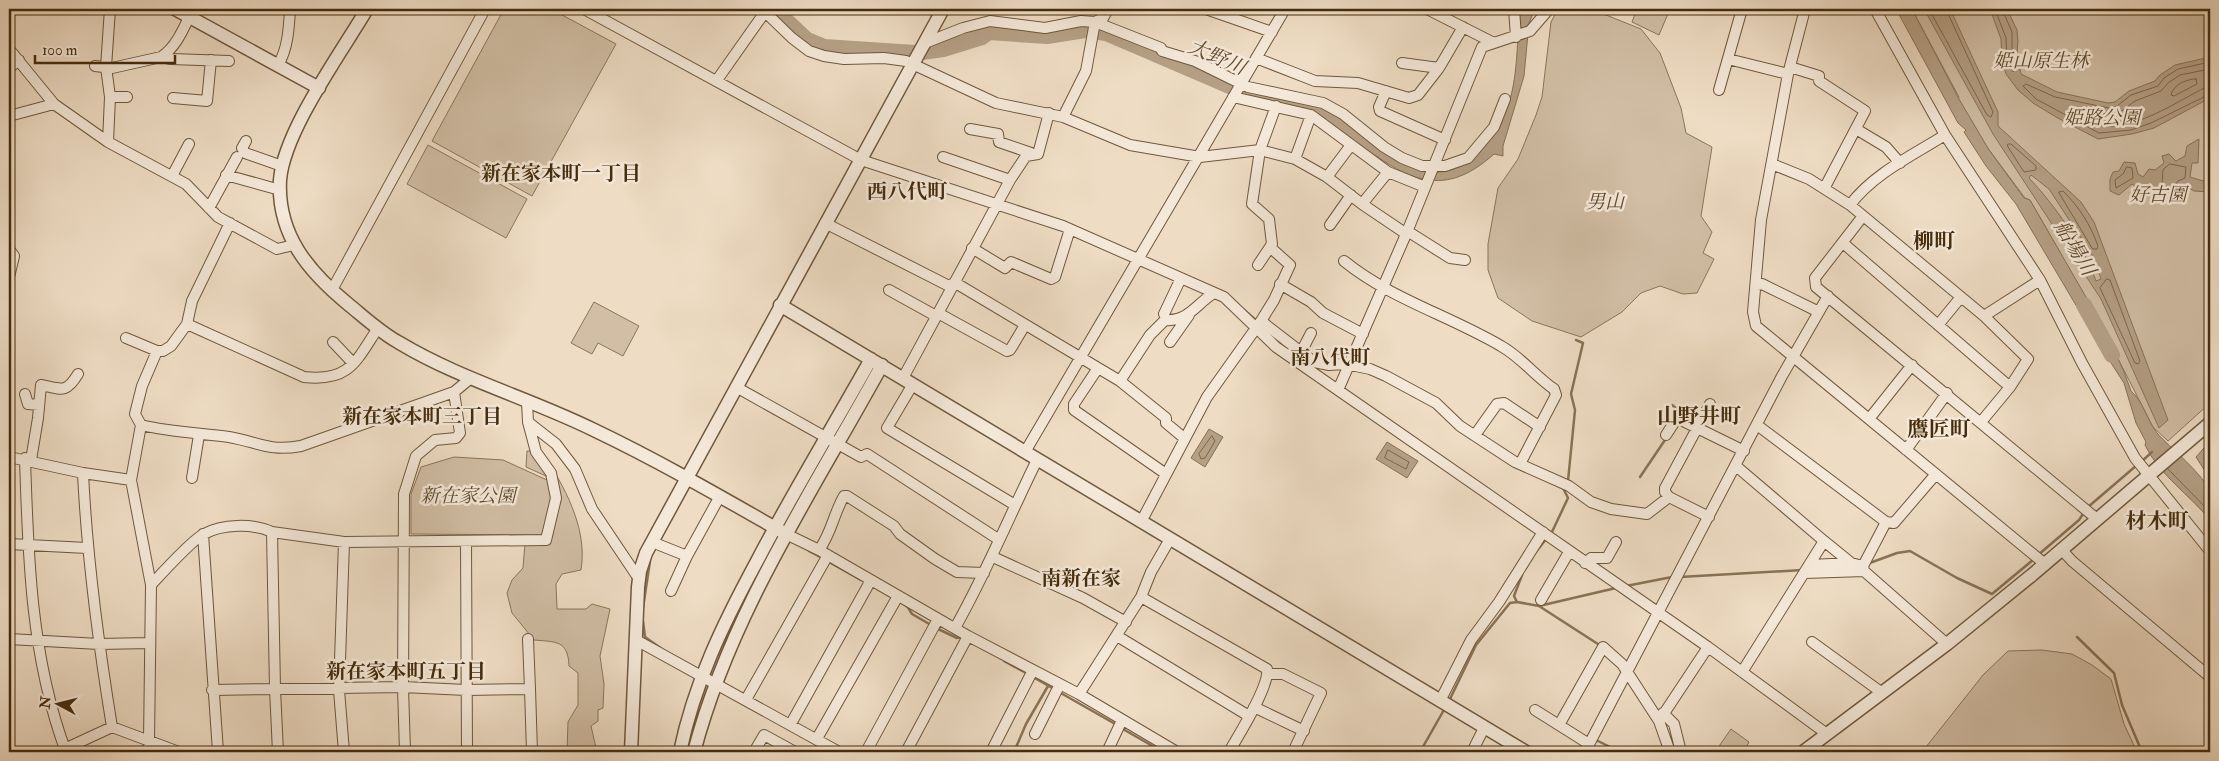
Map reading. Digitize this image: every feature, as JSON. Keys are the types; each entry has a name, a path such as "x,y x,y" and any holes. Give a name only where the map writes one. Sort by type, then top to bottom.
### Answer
{"street":[{"path":"108,142 110,97 106,67 110,9"},
{"path":"175,9 191,12 278,65 320,88"},
{"path":"278,65 282,59 289,31 290,9"},
{"path":"367,9 298,125 282,166 280,190 284,218 294,245 302,259 332,290 378,328 404,346 442,366 593,429 720,496 786,534 823,552 898,596 936,623 954,628 966,640 1058,688 1079,694 1119,724 1161,748 1177,752"},
{"path":"332,290 485,9"},
{"path":"584,9 861,160 997,203 1070,229 1182,278 1224,298 1259,324 1276,347 1298,357 1320,364 1370,369 1386,376 1436,403 1460,426 1520,464 1566,484 1601,506 1637,514 1651,512 1668,497"},
{"path":"631,752 639,579 642,562 780,305 915,62 942,9"},
{"path":"928,38 990,21 1045,28 1057,24 1095,22 1103,18 1108,9"},
{"path":"1206,9 1272,32"},
{"path":"1025,452 1079,358 1200,157 1285,9"},
{"path":"1428,9 1494,42"},
{"path":"1514,9 1516,37"},
{"path":"1338,390 1407,232 1482,47 1516,37 1535,26 1549,9"},
{"path":"1720,90 1742,9"},
{"path":"1805,9 1789,70 1761,220 1754,312 1756,326 2045,564"},
{"path":"1875,9 1945,135 2040,280 2082,363 2135,458 2153,472 2210,552"},
{"path":"716,80 763,10 809,51 824,56 844,59 884,58 915,62 996,103 1063,117 1130,145 1200,157 1260,150 1295,159 1327,177 1362,204 1450,258 1464,260"},
{"path":"161,57 167,53 179,37 191,12"},
{"path":"1063,117 1086,71 1095,22"},
{"path":"1095,22 1144,41 1162,51 1195,61 1242,84 1259,90 1323,103 1343,114 1402,158 1422,166 1457,164 1472,154 1494,127 1505,99"},
{"path":"1256,58 1315,81 1352,82 1409,98 1418,95 1438,68 1463,27"},
{"path":"9,49 54,104 108,142 186,184 209,208 230,223 277,249 294,245"},
{"path":"95,66 112,68 161,57 229,61"},
{"path":"1728,59 1819,76 1819,81 1866,111 1825,188"},
{"path":"173,98 207,101 211,60"},
{"path":"1402,63 1438,68"},
{"path":"9,68 22,64"},
{"path":"1386,91 1379,107 1380,111 1444,140"},
{"path":"110,97 127,97"},
{"path":"1233,97 1311,114 1388,172 1425,187"},
{"path":"9,116 54,104"},
{"path":"1258,265 1271,248 1269,218 1252,204 1260,150 1276,106"},
{"path":"970,129 998,134 999,142 1031,154 1038,154 1049,113"},
{"path":"1295,159 1311,114"},
{"path":"1856,129 1886,147 1900,163"},
{"path":"1850,205 1859,193 1900,163 1945,135"},
{"path":"246,140 242,148 245,153 282,166"},
{"path":"172,176 189,144"},
{"path":"1327,177 1351,145"},
{"path":"1015,505 887,428 951,285 1010,180 1026,156 1031,154"},
{"path":"209,208 236,157"},
{"path":"943,157 1010,180"},
{"path":"1772,164 1785,168 1825,188 1850,205 1984,316 2028,359 2010,387 1981,422"},
{"path":"1362,204 1388,172"},
{"path":"226,176 280,190"},
{"path":"1330,225 1351,196"},
{"path":"1863,216 1815,278 1816,287 2097,519"},
{"path":"126,338 157,351 162,351 171,346 187,324 192,301 230,223"},
{"path":"825,223 951,285 959,286 1120,381 1160,412 1166,418 1166,422 1184,438"},
{"path":"972,248 1005,268 1011,262 1051,280 1055,277 1070,229"},
{"path":"1843,243 2010,387"},
{"path":"1141,522 1207,397 1259,324 1290,264 1271,248"},
{"path":"9,249 14,256 9,277"},
{"path":"1344,261 1364,278 1377,283 1383,289 1503,347 1528,367 1536,377 1554,389 1556,396 1520,464"},
{"path":"1164,314 1182,278"},
{"path":"1984,316 2040,280"},
{"path":"1280,284 1311,302 1323,313 1363,334"},
{"path":"1756,285 1762,284 1819,312"},
{"path":"889,290 1007,351 1010,350 1025,326"},
{"path":"1170,342 1202,300 1214,293"},
{"path":"1535,710 1559,725 1587,748 1782,376 1828,296"},
{"path":"1938,325 1961,297"},
{"path":"780,305 1526,752"},
{"path":"1120,381 1150,335 1165,320 1189,315"},
{"path":"187,324 304,377 323,379 345,370 353,364 364,352 378,328"},
{"path":"1298,357 1311,333"},
{"path":"333,342 353,364"},
{"path":"145,752 150,742 149,643 151,585 131,480 141,426 135,414 142,386 157,351"},
{"path":"1298,357 1338,390 1708,647 1827,734"},
{"path":"680,752 701,676 719,632 775,527 827,437 876,362"},
{"path":"694,752 704,715 722,687 752,600 786,534 839,444 876,362"},
{"path":"1869,419 1912,365"},
{"path":"1098,368 1074,404 1074,410 1166,474"},
{"path":"78,374 70,386 63,390 41,385 28,459 28,546 37,641 63,751 112,727 180,752"},
{"path":"141,426 230,438 265,448 284,449 301,446 454,392 471,378"},
{"path":"736,387 861,456 867,454 998,540"},
{"path":"405,752 403,687 404,494 416,456 436,440 456,438 460,433 454,392"},
{"path":"1906,450 1946,393"},
{"path":"25,394 28,404 38,405"},
{"path":"151,585 203,534 238,526 264,528 272,532 344,542 546,540 556,498 551,473 536,452 528,422 527,402"},
{"path":"1475,435 1497,404 1504,403 1540,427"},
{"path":"1709,517 1668,497 1665,488 1710,404"},
{"path":"1666,435 1678,419 1744,451"},
{"path":"528,422 556,444 575,469 592,508 639,579"},
{"path":"1803,752 1947,644 2062,550 2210,423"},
{"path":"1757,425 1886,522 1894,523 1936,474"},
{"path":"192,478 198,435"},
{"path":"9,457 28,459 84,473 131,480"},
{"path":"954,628 993,557 998,540 1037,460"},
{"path":"1736,466 1824,541 1860,566 1947,644"},
{"path":"84,473 87,548 112,727"},
{"path":"671,591 687,556 720,496"},
{"path":"748,696 823,552 838,506 844,496 847,496 894,526 900,534 957,572 984,573"},
{"path":"1860,566 1886,522"},
{"path":"272,532 278,752"},
{"path":"203,534 212,690 218,752"},
{"path":"1444,704 1471,640 1546,536"},
{"path":"1079,694 1142,597 1151,573 1170,539"},
{"path":"466,541 467,752"},
{"path":"1742,672 1824,541"},
{"path":"344,542 339,690 344,752"},
{"path":"652,542 687,556"},
{"path":"1585,563 1591,558 1607,558 1616,542"},
{"path":"9,544 87,548"},
{"path":"2062,550 2072,561 2210,677"},
{"path":"1541,600 1569,552"},
{"path":"993,557 1083,598 1126,622"},
{"path":"1808,569 1860,566"},
{"path":"792,720 871,580"},
{"path":"819,735 898,596"},
{"path":"1142,597 1267,669 1268,674 1252,711 1228,752"},
{"path":"866,752 936,623"},
{"path":"1117,636 1252,711 1304,731"},
{"path":"528,639 532,752"},
{"path":"9,640 99,644 149,643"},
{"path":"636,640 722,687 727,692 769,712 839,752"},
{"path":"906,752 966,640"},
{"path":"1812,642 1881,692"},
{"path":"1559,725 1603,647 1622,664 1627,674 1661,717 1674,724 1681,752"},
{"path":"1670,752 1661,717 1708,647"},
{"path":"991,752 1031,673"},
{"path":"1268,674 1283,674 1321,693 1293,752"},
{"path":"212,690 339,690 403,687 466,690 530,689"},
{"path":"722,687 729,687 748,696 849,752"},
{"path":"1035,734 1058,688"},
{"path":"1107,752 1119,724"},
{"path":"1472,752 1484,728"},
{"path":"754,752 764,735 795,752"}],"green space":[{"path":"504,9 551,9 616,44 532,196 432,141"},
{"name":"男山","path":"1558,9 1591,9 1641,29 1660,53 1681,108 1686,133 1712,147 1701,216 1712,232 1703,253 1714,259 1697,293 1683,294 1660,286 1641,293 1622,312 1581,337 1532,321 1498,298 1488,270 1488,244 1498,188 1518,159 1536,115 1542,97 1551,22"},
{"path":"1637,9 1670,9 1659,35 1632,22"},
{"name":"姫路公園","path":"1915,9 2210,9 2210,403 2168,441 2153,427 2093,310 2030,200 2025,198 1987,147 1958,99 1959,97 1914,13"},
{"path":"428,145 527,199 506,238 407,184"},
{"path":"594,302 639,326 623,356 598,343 592,354 571,343"},
{"name":"新在家公園","path":"527,451 541,451 550,464 566,493 581,538 581,570 562,574 556,584 557,609 586,609 592,604 610,609 600,656 604,684 603,708 598,710 598,721 591,726 596,748 594,752 567,752 568,722 578,705 578,673 569,666 566,651 554,642 534,640 512,613 507,593 512,580 523,568 525,543 543,535 411,534 411,494 421,467 454,457 503,460 547,480 546,476 526,467"},
{"path":"2042,650 2072,654 2092,665 2111,679 2124,724 2137,752 1922,752 1983,675 2008,651"},
{"path":"1731,729 1749,742 1745,749 1747,752 1715,752"}],"water":[{"path":"1519,9 1535,9 1529,23 1524,76 1503,146 1503,156 1494,154 1474,169 1456,178 1439,181 1422,179 1405,173 1388,164 1353,139 1355,130 1389,155 1417,168 1431,172 1444,172 1460,165 1499,123 1506,112 1514,84"},
{"path":"1896,9 1915,9 1914,13 1959,99 1989,150 2024,198 2030,200 2094,311 2098,329 2111,345 2131,391 2139,400 2157,433 2195,470 2207,486 2211,496 2210,520 2166,475 2151,456 2136,423 2124,383 2104,352 2094,329 2080,312 2016,204 1986,166 1964,132 1966,130 1958,123"},
{"path":"1924,9 1950,9 1998,112 1998,126 2081,202 2094,222 2168,420 2159,428 2101,299 1993,134","holes":["2031,175 2049,189 2094,258 2101,279 2096,281 2084,254 2067,226 2029,178"]},
{"path":"1990,9 2007,9 2017,30 2017,53 2021,74 2057,92 2108,103 2115,102 2129,91 2155,81 2160,75 2175,65 2210,57 2210,98 2154,128 2132,134 2098,139 2033,103 2018,90 2006,74 2002,62 2001,39"},
{"path":"2199,139 2198,163 2192,163 2190,177 2210,183 2210,192 2194,191 2183,184 2178,194 2154,189 2143,192 2132,184 2119,195 2110,191 2110,179 2113,172 2119,171 2124,162 2135,163 2138,174 2143,177 2149,169 2155,170 2164,163 2162,156 2169,154 2176,161 2185,156 2187,146"},
{"path":"1209,429 1223,437 1205,467 1191,458"},
{"path":"2210,441 2210,479 2196,457"},
{"path":"1387,442 1418,461 1407,478 1376,459"}],"waterway":[{"name":"大野川","path":"774,9 807,40 824,47 915,53 943,49 982,37 989,32 1047,36 1085,30 1106,33 1241,91 1314,107 1328,114 1371,148"},
{"name":"船場川","path":"2084,305 2112,355"},
{"path":"1244,310 1257,321"},
{"path":"1568,481 1575,410 1571,394 1583,343 1576,340"},
{"path":"1672,405 1681,412 1681,416"},
{"path":"1640,477 1667,437"},
{"path":"2141,462 2152,452"},
{"path":"2088,507 2137,465"},
{"path":"1551,534 1568,498 1563,488"},
{"path":"2038,555 2079,520 2085,511"},
{"path":"1535,553 1547,538"},
{"path":"809,551 824,559"},
{"path":"1867,564 1897,553 1910,551 1957,578 1992,594 2034,559"},
{"path":"643,608 650,561"},
{"path":"829,562 861,580"},
{"path":"1680,577 1802,570"},
{"path":"1517,602 1514,596 1522,575"},
{"path":"1626,586 1672,577"},
{"path":"1449,701 1476,645 1510,603 1517,602 1539,606 1616,588"},
{"path":"907,606 912,614 931,625"},
{"path":"1539,606 1601,646"},
{"path":"643,621 645,637 662,649"},
{"path":"936,628 957,638 963,637"},
{"path":"2077,637 2114,673 2122,705 2142,752"},
{"path":"1004,661 1028,674"},
{"path":"1033,677 1054,689"},
{"path":"1014,752 1026,724 1048,686"},
{"path":"1059,692 1117,725"},
{"path":"1420,752 1445,708"},
{"path":"1121,728 1163,752"},
{"path":"1596,740 1620,752"}],"district":[{"name":"新在家本町一丁目","path":"561,173"},
{"name":"西八代町","path":"907,191"},
{"name":"柳町","path":"1934,241"},
{"name":"南八代町","path":"1330,357"},
{"name":"新在家本町三丁目","path":"422,416"},
{"name":"山野井町","path":"1699,416"},
{"name":"鷹匠町","path":"1939,429"},
{"name":"材木町","path":"2157,521"},
{"name":"南新在家","path":"1081,578"},
{"name":"新在家本町五丁目","path":"406,671"}],"park label":[{"name":"姫山原生林","path":"2041,61"},
{"name":"好古園","path":"2158,195"}]}
